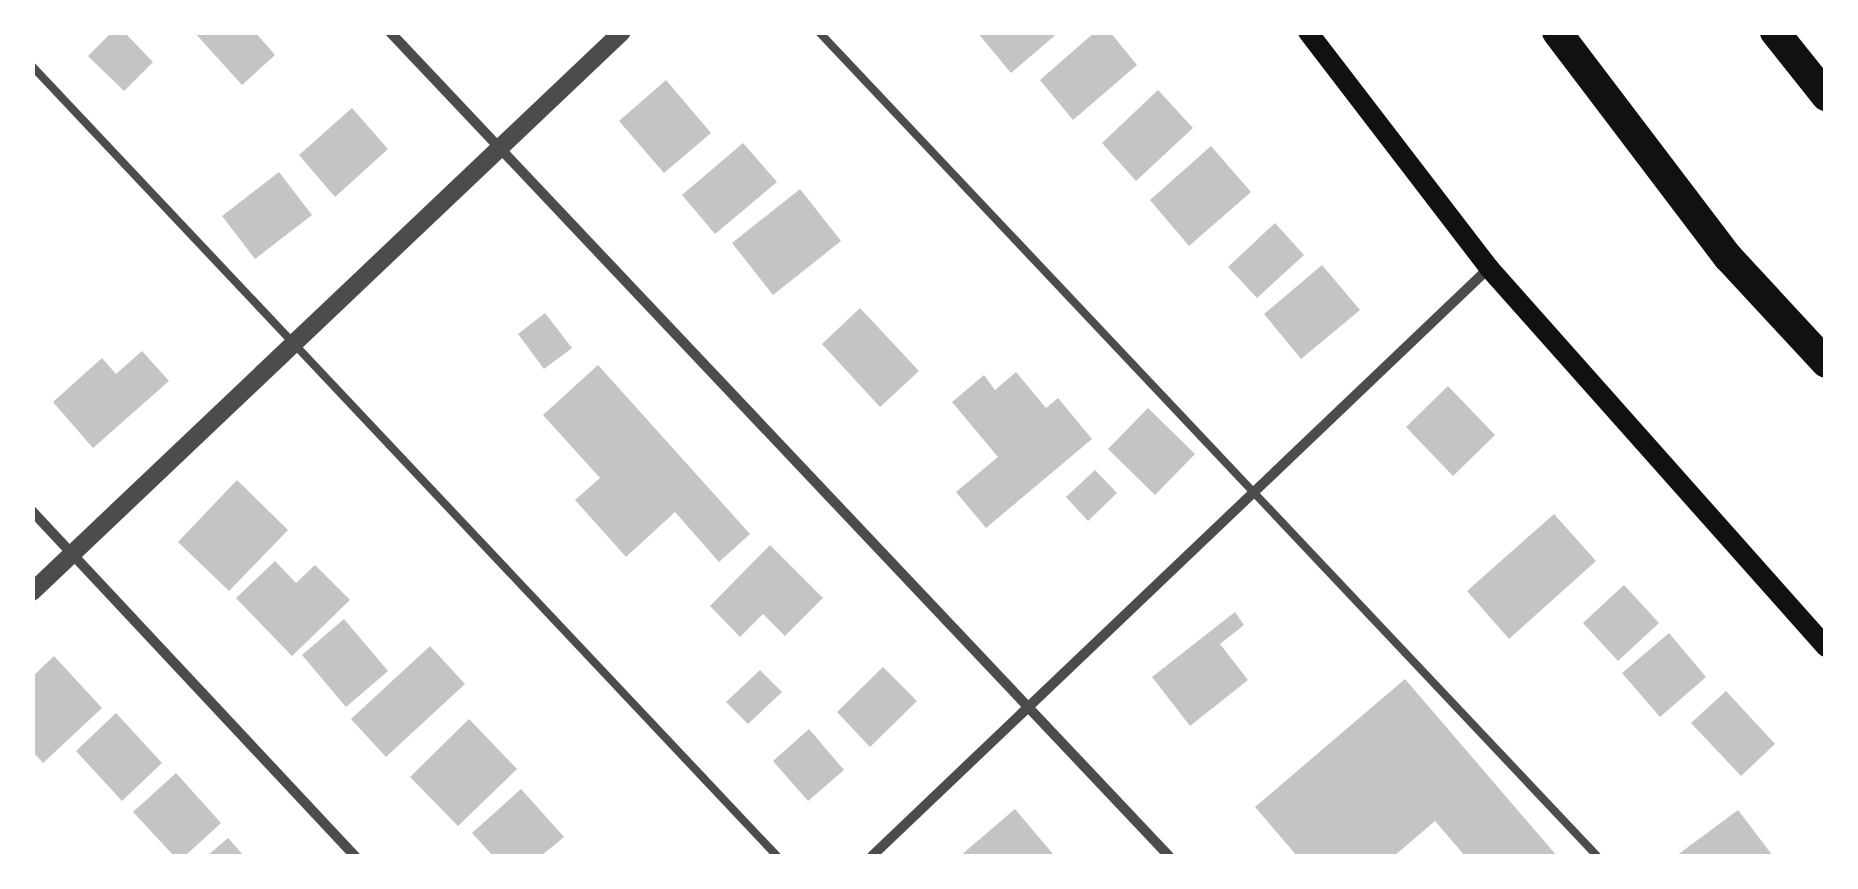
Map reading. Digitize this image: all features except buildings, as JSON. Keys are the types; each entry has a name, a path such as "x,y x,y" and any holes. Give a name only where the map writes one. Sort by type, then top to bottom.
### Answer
{"highway":[{"path":"1556,32 1728,256 1826,363"},
{"path":"1776,32 1826,96"}],"main road":[{"path":"1308,32 1489,268 1826,647"}],"street":[{"path":"390,32 1168,856"},
{"path":"32,592 622,32"},
{"path":"872,856 1489,268"},
{"path":"32,511 356,856"}],"lane":[{"path":"819,32 1597,856"},
{"path":"32,66 777,856"}]}
